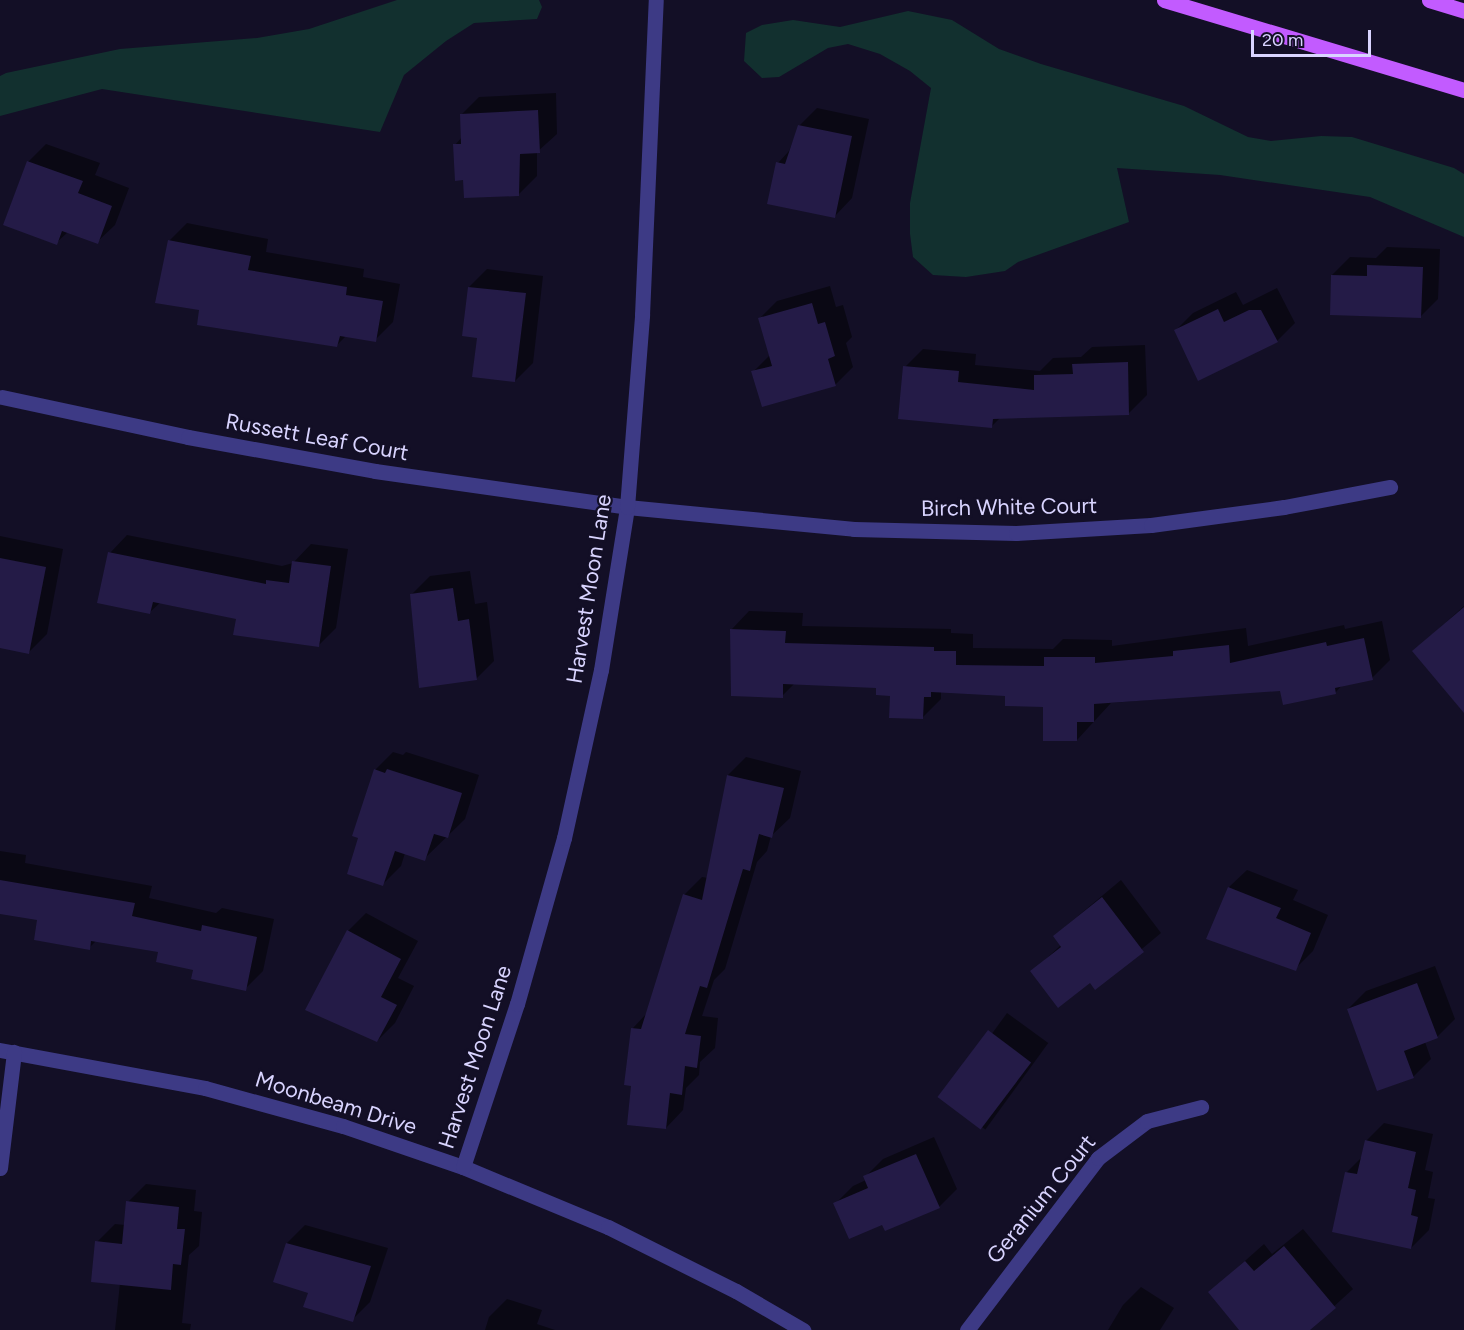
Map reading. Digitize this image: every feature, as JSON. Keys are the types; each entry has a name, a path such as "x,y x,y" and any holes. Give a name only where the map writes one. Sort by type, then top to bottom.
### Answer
{"main road":[{"path":"1164,0 1464,90"},
{"path":"1429,0 1464,11"}],"street":[{"name":"Harvest Moon Lane","path":"463,1167 517,1004 564,838 601,670 627,507 642,315 656,0"},
{"name":"Russett Leaf Court","path":"2,397 188,437 375,471 627,507"},
{"name":"Birch White Court","path":"627,507 854,529 1016,533 1151,525 1284,507 1390,487"},
{"name":"Moonbeam Drive","path":"7,1051 205,1088 343,1126 463,1167 608,1227 736,1291 803,1330"},
{"path":"0,1168 7,1051"},
{"name":"Geranium Court","path":"967,1330 1098,1158 1147,1120 1201,1107"}],"green space":[{"path":"397,0 539,0 542,7 537,19 474,23 446,41 404,75 380,132 102,89 0,116 0,76 6,73 120,49 257,38 309,29"},
{"path":"908,11 952,20 999,49 1041,64 1184,106 1248,137 1271,141 1321,136 1352,137 1454,168 1464,174 1464,237 1370,197 1220,175 1117,168 1129,222 1018,262 1005,271 966,277 933,275 913,257 910,234 910,203 931,88 910,71 880,54 848,44 828,48 779,77 762,78 744,61 746,33 762,25 793,20 840,27"}],"building":[{"path":"538,110 540,153 520,154 519,196 464,198 463,180 455,181 453,144 461,144 460,114"},
{"path":"798,125 852,136 835,218 767,204 776,162 785,164"},
{"path":"27,161 83,181 78,193 112,206 98,244 62,231 57,245 3,225"},
{"path":"168,240 251,256 248,270 347,287 346,295 383,301 376,342 340,336 337,347 197,325 199,310 155,303"},
{"path":"1367,265 1423,267 1421,318 1330,315 1331,275 1367,276"},
{"path":"468,287 526,293 515,382 472,377 477,338 462,336"},
{"path":"812,303 818,324 825,322 835,356 828,359 836,386 762,407 751,371 772,366 758,318"},
{"path":"1218,309 1224,322 1249,310 1261,310 1278,342 1198,381 1174,330"},
{"path":"1128,362 1129,415 993,419 992,428 898,419 903,366 959,371 958,382 1034,390 1034,375 1073,374 1072,364"},
{"path":"108,552 266,584 266,580 289,583 292,561 331,566 319,647 233,635 236,619 153,602 150,614 97,603"},
{"path":"0,558 46,567 29,654 0,648"},
{"path":"453,588 458,621 469,619 477,680 419,688 410,594"},
{"path":"1464,607 1464,713 1412,651"},
{"path":"730,629 786,631 785,643 934,647 934,651 956,651 956,665 1044,666 1044,657 1095,657 1095,663 1173,656 1173,651 1229,645 1230,663 1326,642 1327,646 1364,638 1373,680 1335,688 1336,694 1283,705 1280,691 1094,704 1094,722 1077,722 1077,741 1043,741 1043,707 1005,706 1005,696 931,692 931,697 924,697 923,719 889,718 890,696 876,695 876,688 783,684 783,698 731,696"},
{"path":"374,769 385,773 387,769 462,793 448,838 434,834 425,861 395,851 383,886 347,874 358,838 352,836"},
{"path":"727,775 784,788 772,838 759,834 750,871 743,869 707,988 700,986 685,1034 701,1036 697,1068 685,1066 682,1095 670,1093 666,1129 627,1125 631,1086 624,1085 631,1028 641,1029 683,894 702,900"},
{"path":"0,880 135,903 132,916 201,931 202,925 257,937 246,991 191,979 193,970 156,962 158,952 91,941 90,950 34,940 37,920 0,914"},
{"path":"1228,887 1281,908 1276,918 1311,933 1296,971 1206,939"},
{"path":"1102,897 1144,952 1095,990 1090,983 1058,1008 1030,971 1061,947 1053,936"},
{"path":"347,930 401,959 381,997 397,1005 377,1042 305,1010"},
{"path":"1417,983 1438,1038 1404,1051 1414,1078 1377,1091 1347,1009"},
{"path":"988,1030 1031,1062 981,1130 937,1097"},
{"path":"1365,1140 1416,1152 1408,1188 1416,1190 1411,1215 1418,1217 1411,1249 1332,1232 1345,1172 1357,1174"},
{"path":"916,1154 940,1208 885,1231 882,1225 849,1239 833,1203 868,1188 863,1176"},
{"path":"126,1201 179,1207 177,1229 185,1229 181,1265 173,1264 171,1290 91,1282 95,1241 122,1244"},
{"path":"286,1243 371,1266 353,1322 303,1307 308,1293 273,1282"},
{"path":"1284,1246 1336,1308 1310,1330 1239,1330 1208,1292 1245,1261 1254,1271"}]}
